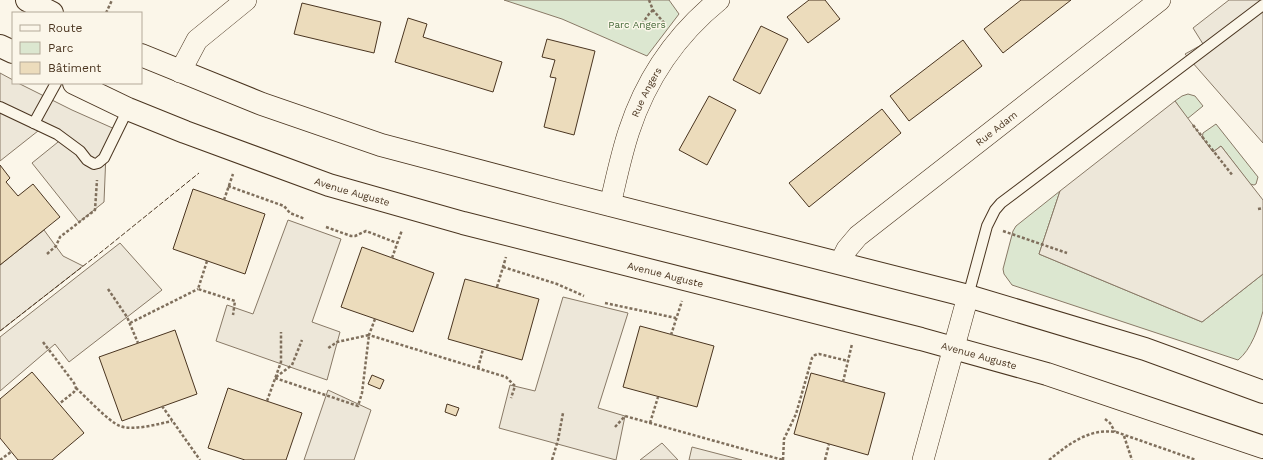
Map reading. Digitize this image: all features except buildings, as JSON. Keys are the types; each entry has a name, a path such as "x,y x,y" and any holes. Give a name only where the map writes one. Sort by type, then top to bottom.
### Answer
{"main road":[{"path":"27,0 50,12"},
{"path":"0,46 12,52"},
{"path":"142,55 180,72 270,106 381,145 968,296 1152,351 1263,392"},
{"name":"Avenue Auguste","path":"76,84 128,108 213,143 330,185 463,223 858,323 1047,374 1263,447"}],"street":[{"path":"180,72 197,40 246,0"},
{"name":"Rue Angers","path":"610,205 634,115 651,80 680,37 705,11 719,0"},
{"name":"Rue Adam","path":"840,263 847,249 858,236 1160,0"},
{"path":"924,460 968,296"}],"lane":[{"path":"968,296 987,226 995,210 1001,203 1263,5"},
{"path":"34,123 55,84"},
{"path":"0,107 63,138 80,151 87,160 94,164 98,163 104,158 128,108"}],"path":[{"path":"106,12 112,0"},
{"path":"649,0 653,10 668,27"},
{"path":"639,28 653,10"},
{"path":"1193,125 1233,176"},
{"path":"48,254 56,246 60,237 95,210 98,163"},
{"path":"224,200 233,174"},
{"path":"228,186 284,206 290,213 305,219"},
{"path":"1258,209 1263,208"},
{"path":"987,226 1067,253"},
{"path":"326,227 350,236 355,236 366,231 397,243"},
{"path":"392,258 402,229"},
{"path":"497,287 506,256"},
{"path":"198,289 207,261"},
{"path":"503,267 557,284 584,296"},
{"path":"108,289 127,317 138,343"},
{"path":"130,323 198,289 235,301 233,315"},
{"path":"671,335 682,300"},
{"path":"606,303 676,318"},
{"path":"275,378 358,406 362,393 369,335 375,319"},
{"path":"267,401 281,362 280,332"},
{"path":"327,350 337,342 369,335 506,377 515,386 511,398"},
{"path":"275,378 292,365 302,340"},
{"path":"43,342 74,383 76,388 113,422 120,426 134,428 172,421"},
{"path":"842,382 852,344"},
{"path":"478,368 483,349"},
{"path":"615,427 625,416 783,460 784,439 796,414 812,358 819,354 848,361"},
{"path":"59,404 74,392 76,388"},
{"path":"650,423 658,397"},
{"path":"162,406 200,460"},
{"path":"552,460 558,440 563,413"},
{"path":"1102,416 1110,422 1116,432"},
{"path":"1049,460 1083,436 1100,432 1116,432 1196,460"},
{"path":"1124,436 1132,460"},
{"path":"825,460 829,444"},
{"path":"0,460 11,452"}],"green space":[{"name":"Parc Angers","path":"504,0 669,0 679,14 647,56 562,19"},
{"path":"1188,94 1195,96 1203,106 1187,119 1175,101"},
{"path":"1216,124 1258,177 1256,184 1250,184 1221,146 1213,152 1202,139 1203,133"},
{"path":"1060,191 1039,254 1202,322 1263,274 1263,311 1254,338 1243,356 1238,360 1012,285 1004,274 1003,269 1013,231 1016,226"}],"shaded area":[{"path":"1229,0 1263,0 1263,143 1185,54 1203,44 1193,28"},
{"path":"0,73 12,79 12,84 20,84 72,110 117,130 106,153 104,202 79,222 32,163 63,138 43,127 0,161"},
{"path":"1175,101 1213,152 1221,146 1263,200 1263,274 1202,322 1039,254 1060,191"},
{"path":"288,220 341,239 312,322 340,332 327,380 216,341 227,305 253,314"},
{"path":"44,230 63,256 83,266 0,331 0,265"},
{"path":"120,243 162,290 69,362 55,344 0,391 0,337"},
{"path":"563,297 628,313 598,408 625,416 616,460 499,428 510,385 535,391"},
{"path":"328,390 371,410 354,460 304,460"},
{"path":"662,443 678,460 640,460"},
{"path":"692,447 742,460 689,460"}],"fence":[{"path":"0,331 199,173"}]}
